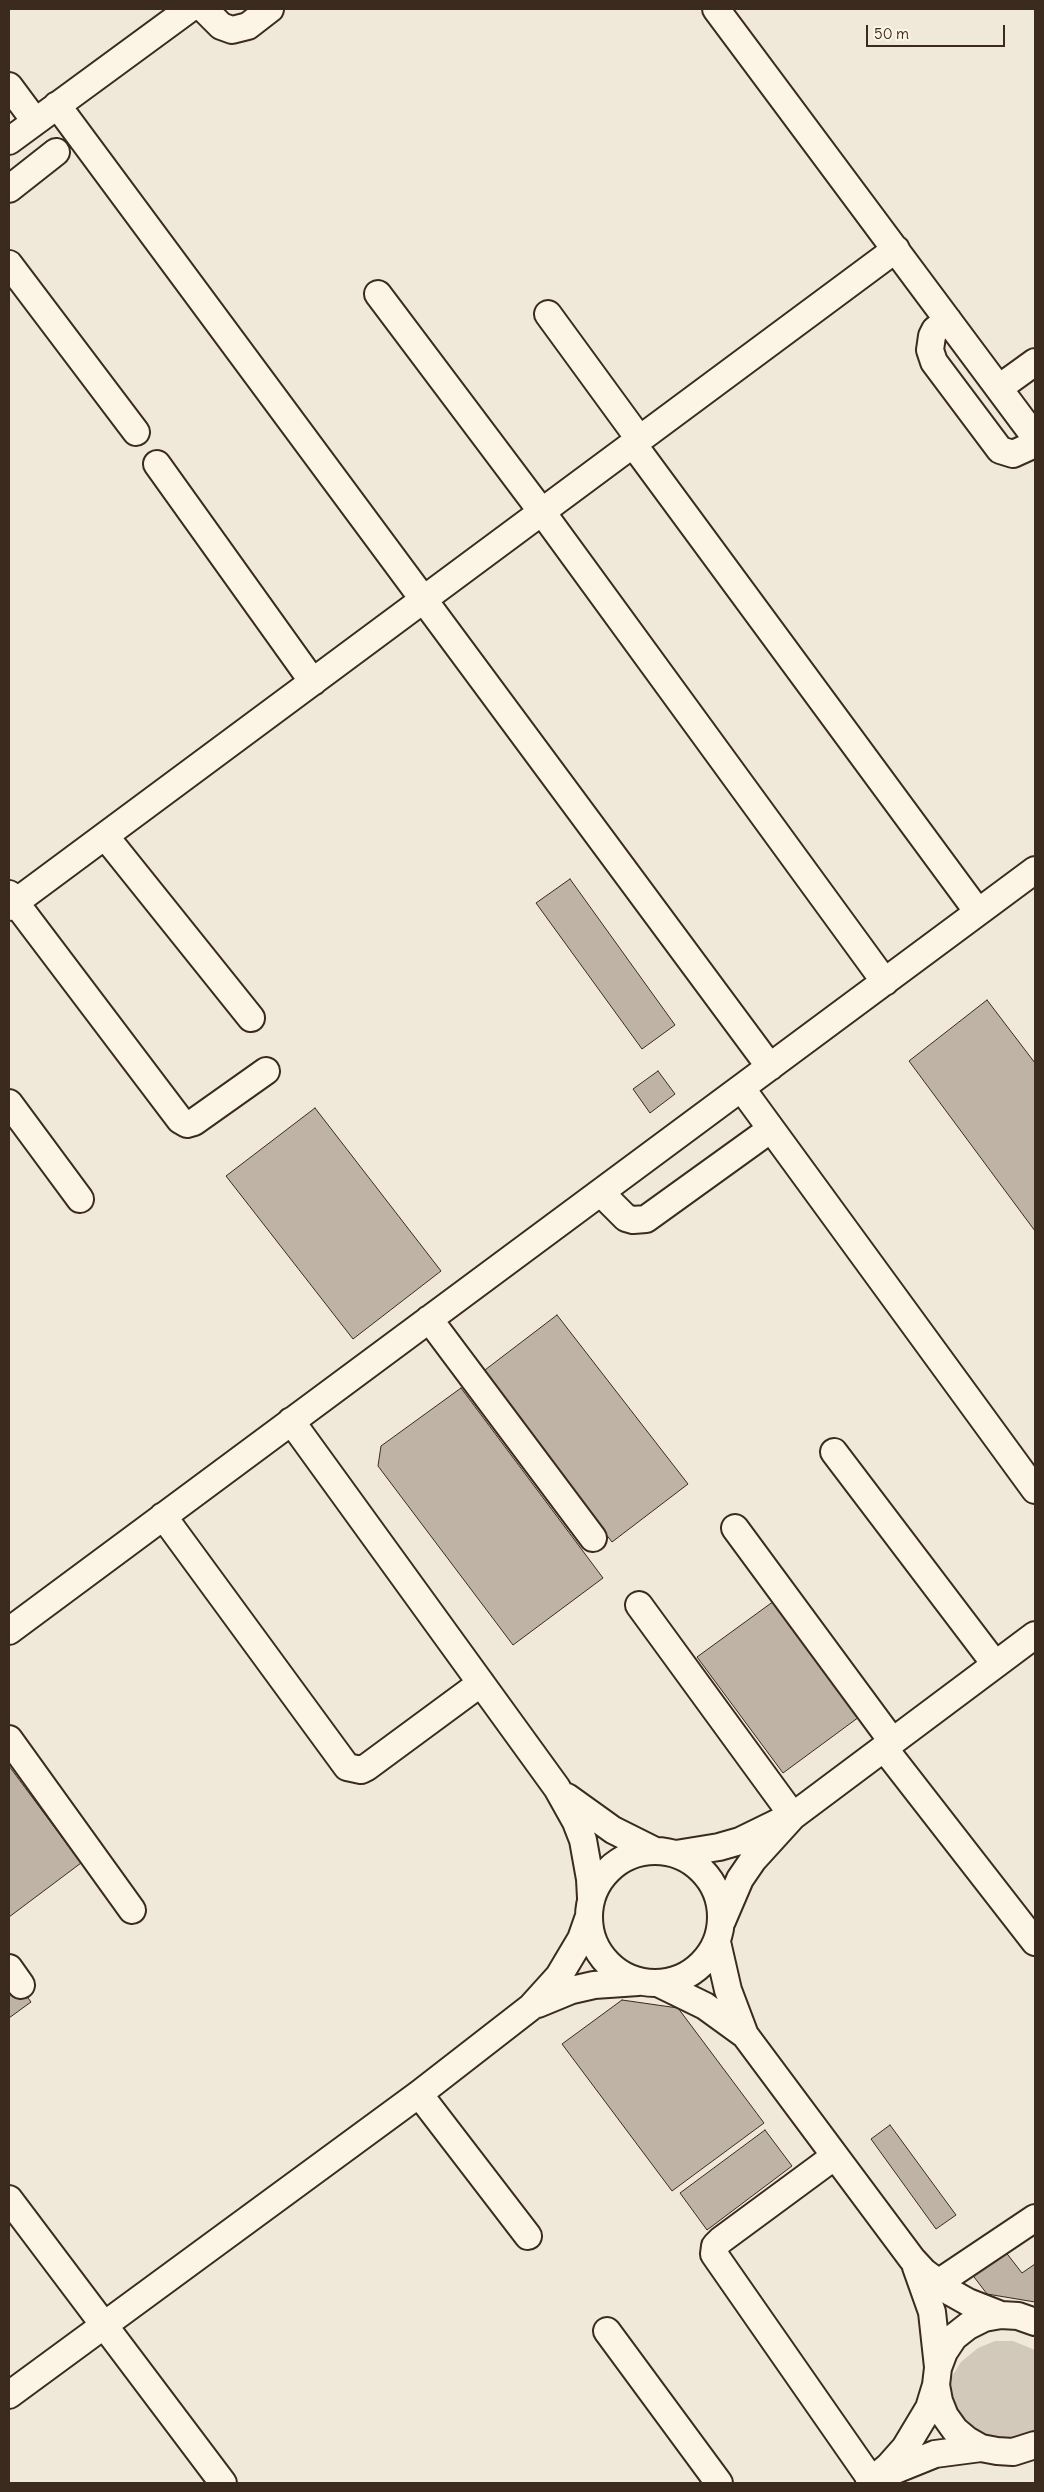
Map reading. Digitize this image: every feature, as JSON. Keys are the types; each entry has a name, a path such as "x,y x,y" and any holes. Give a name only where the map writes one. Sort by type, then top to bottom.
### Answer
{"street":[{"path":"9,141 189,9"},
{"path":"204,9 221,26 232,30 248,26 270,9"},
{"path":"716,9 1035,437"},
{"path":"9,86 35,121"},
{"path":"57,105 770,1067"},
{"path":"9,189 56,152"},
{"path":"266,1071 194,1122 187,1124 180,1120 11,901 105,836 896,249"},
{"path":"9,264 136,432"},
{"path":"378,294 542,512 885,982"},
{"path":"548,314 636,442 978,912"},
{"path":"948,320 935,330 930,343 934,362 1000,450 1013,454 1035,444"},
{"path":"999,388 1035,362"},
{"path":"157,464 313,682"},
{"path":"105,836 251,1018"},
{"path":"9,1631 1035,870"},
{"path":"742,1089 1035,1490"},
{"path":"9,1103 80,1199"},
{"path":"601,1193 626,1218 632,1220 646,1219 771,1129"},
{"path":"429,1319 593,1538"},
{"path":"291,1421 557,1788 576,1822 583,1840 590,1879 589,1909 591,1936 598,1952 608,1966 622,1976 649,1983 705,2006 745,2036 912,2259 938,2283 968,2302 1001,2315"},
{"path":"834,1452 995,1664"},
{"path":"163,1516 347,1767 360,1770 367,1767 480,1683"},
{"path":"735,1528 888,1745 1035,1942"},
{"path":"639,1605 793,1816"},
{"path":"531,2007 580,1988 616,1982 649,1983 678,1980 694,1971 708,1958 740,1879 753,1860 793,1816 1035,1635"},
{"path":"9,1739 132,1910"},
{"path":"557,1788 593,1818 627,1838 692,1862 705,1874 714,1888 720,1904 719,1932 728,1990 745,2036"},
{"path":"9,2395 419,2094 531,2007 560,1976 580,1940 598,1883 608,1869 630,1856 666,1852 698,1852 726,1845 793,1816"},
{"path":"419,2094 528,2236"},
{"path":"835,2156 721,2240 715,2246 714,2254 871,2482"},
{"path":"9,2199 223,2483"},
{"path":"938,2283 1035,2218"},
{"path":"912,2259 932,2312 939,2401 954,2430 981,2448"},
{"path":"871,2482 890,2466 918,2429 944,2352 954,2337 968,2326 984,2318 1001,2315 1018,2316 1035,2322"},
{"path":"607,2331 719,2483"},
{"path":"871,2482 913,2461 958,2450 981,2448 1028,2453"}],"shaded area":[{"path":"995,2341 1013,2341 1035,2350 1035,2444 970,2442 949,2401 951,2378 961,2362 978,2348"}],"building":[{"path":"570,879 675,1025 642,1049 536,903"},
{"path":"987,1000 1035,1063 1035,1231 909,1061"},
{"path":"658,1071 675,1094 650,1113 633,1089"},
{"path":"315,1108 441,1271 353,1339 226,1176"},
{"path":"557,1315 688,1484 612,1542 481,1373"},
{"path":"461,1388 603,1578 513,1645 378,1466 381,1446"},
{"path":"774,1601 859,1717 783,1773 697,1657"},
{"path":"9,1766 81,1863 9,1917"},
{"path":"9,1972 31,2002 9,2018"},
{"path":"622,2000 678,2008 764,2123 672,2191 562,2044"},
{"path":"890,2125 956,2215 936,2229 871,2139"},
{"path":"765,2130 792,2166 707,2230 680,2193"},
{"path":"1001,2246 1022,2273 1035,2264 1035,2302 987,2294 968,2269"}]}
